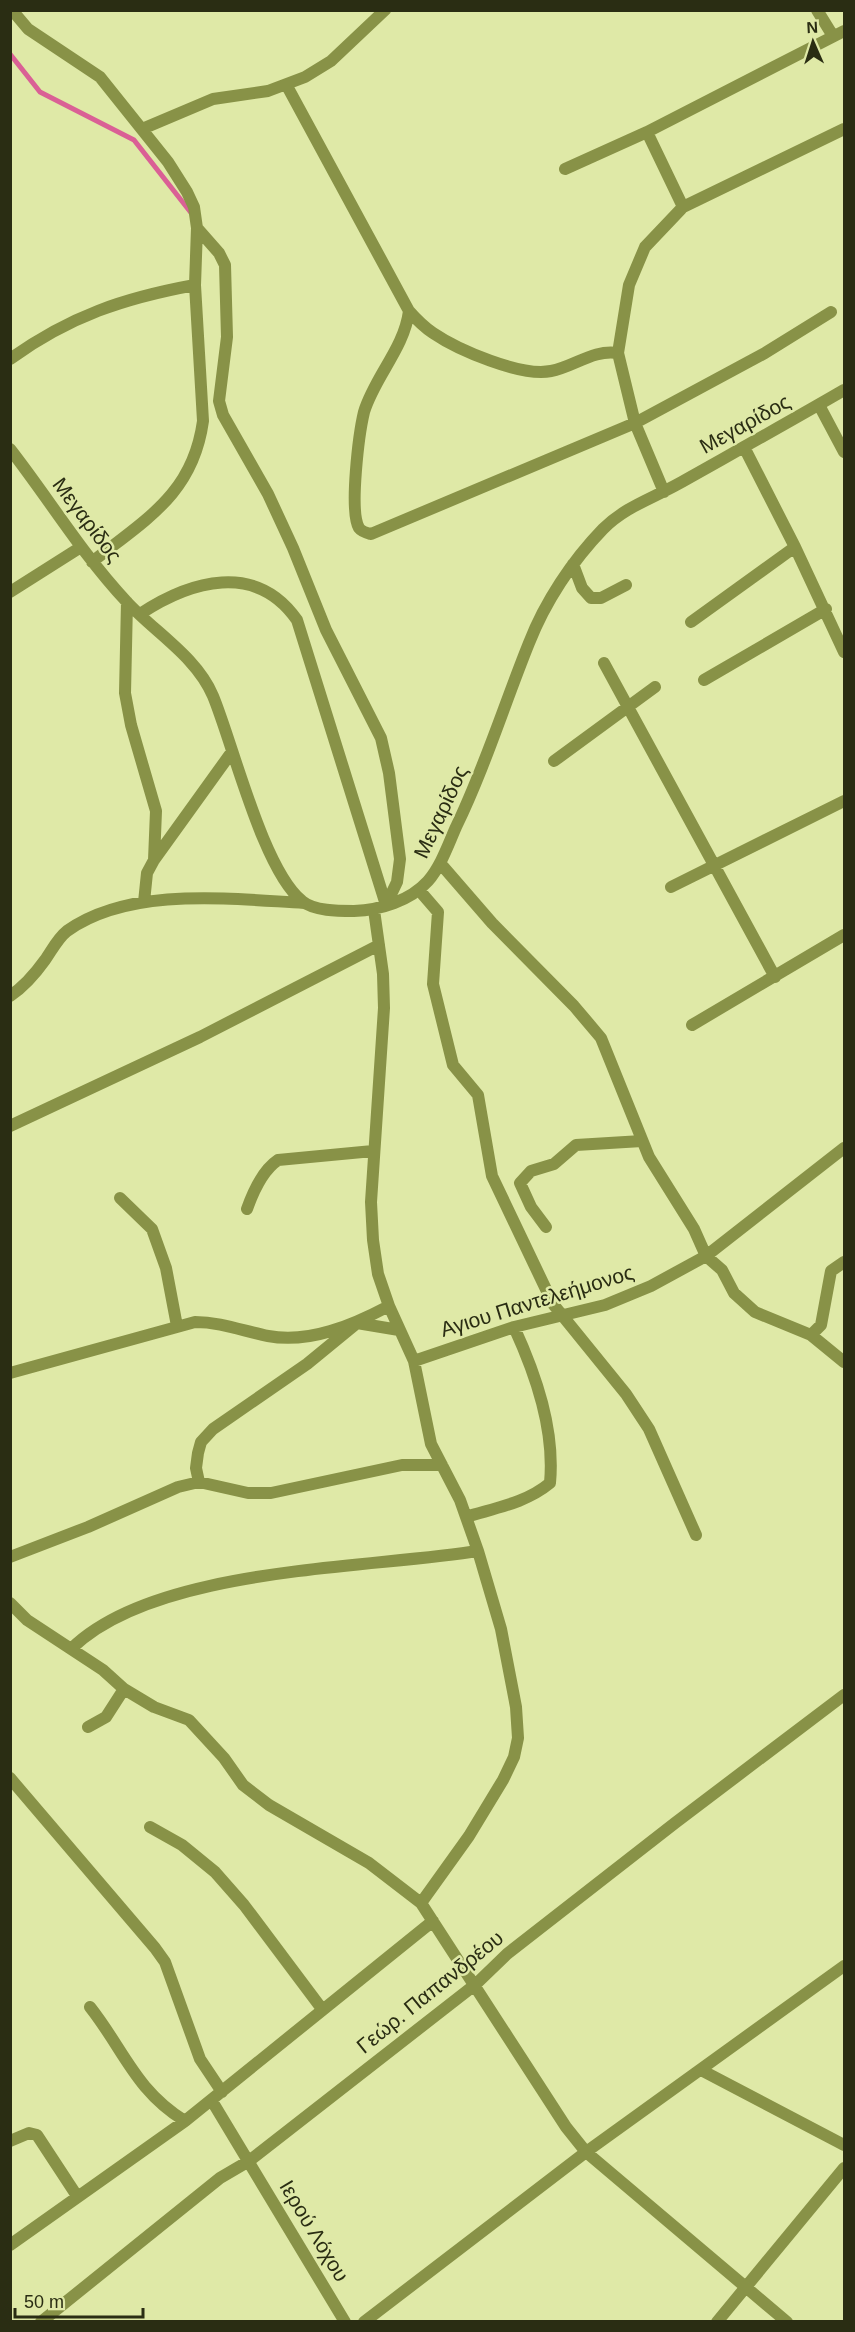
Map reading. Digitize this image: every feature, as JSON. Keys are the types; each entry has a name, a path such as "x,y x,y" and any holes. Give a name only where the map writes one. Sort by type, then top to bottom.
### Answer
{"street":[{"path":"12,10 28,29 100,77 142,129 187,192 194,207 197,228 195,285 203,421 199,448 188,474 176,491 92,562"},
{"path":"142,129 213,99 287,86 331,61 386,10"},
{"path":"565,169 647,132 839,33 818,10"},
{"path":"287,86 409,311 433,333 516,368 552,371 599,354 618,352"},
{"path":"664,492 635,423 618,352 629,285 645,247 683,207 844,129"},
{"path":"647,132 683,207"},
{"path":"197,228 219,253 225,265 227,337 219,400 223,415 268,494 293,548 326,630 381,738 389,773 400,859 397,882 386,905"},
{"path":"10,359 53,331 99,309 132,298 195,285"},
{"path":"409,311 406,331 364,412 355,486 356,520 360,529 371,534 635,423 765,352 831,312"},
{"name":"Μεγαρίδος","path":"10,448 92,562 127,602 192,663 212,693 231,753 280,873 304,903 341,911 374,910 419,890 430,880 440,863 481,776 529,641 548,604 573,564 620,514 664,492 844,390"},
{"path":"819,405 844,452"},
{"path":"744,447 826,609 844,652"},
{"path":"10,466 25,467"},
{"path":"10,592 81,547"},
{"path":"691,622 795,547"},
{"path":"573,564 582,588 591,598 601,598 626,585"},
{"path":"140,614 189,587 222,582 247,585 286,604 297,620 386,905"},
{"path":"127,602 125,693 131,725 156,811 154,860"},
{"path":"704,680 826,609"},
{"path":"604,663 775,977"},
{"path":"555,761 630,708 655,687"},
{"path":"144,902 147,873 154,860 231,753"},
{"path":"671,887 844,801"},
{"path":"440,863 601,1038 642,1141 694,1229 706,1256 722,1270 734,1293 755,1312 811,1335 844,1362"},
{"path":"419,890 438,912 433,984 453,1065 478,1095 492,1176 545,1290 626,1394 649,1429 696,1535"},
{"path":"10,996 26,985 66,932 87,920 144,902 206,898 304,903"},
{"path":"374,910 384,1008 379,1114 371,1202 378,1274 388,1306 414,1361 431,1444 466,1517 478,1551 510,1669 518,1738 514,1757 503,1780 469,1836 421,1903"},
{"path":"692,1025 844,935"},
{"path":"10,1126 201,1037 379,945"},
{"path":"546,1227 522,1190 520,1183 524,1176 554,1164 576,1145 642,1141"},
{"name":"Αγιου Παντελεήμονος","path":"414,1361 514,1327 605,1305 651,1286 706,1256 844,1148"},
{"path":"247,1209 261,1180 272,1164 278,1160 374,1151"},
{"path":"120,1198 152,1229 166,1268 177,1326"},
{"path":"811,1335 821,1325 831,1271 844,1262"},
{"path":"199,1482 196,1468 198,1453 201,1442 213,1429 307,1364 357,1323 388,1306"},
{"path":"10,1373 177,1326 213,1322 270,1336 298,1337 357,1323 399,1330"},
{"path":"466,1517 514,1503 539,1492 550,1483 552,1462 542,1402 532,1367 514,1327"},
{"path":"10,1557 88,1527 178,1487 199,1482 248,1493 272,1493 402,1465 441,1465"},
{"path":"72,1648 89,1632 128,1611 202,1589 272,1575 478,1551"},
{"path":"10,1603 27,1620 103,1670 124,1689 154,1707 189,1720 224,1758 243,1785 269,1805 369,1863 421,1903 476,1984 566,2127 586,2152 787,2322"},
{"path":"88,1727 106,1717 124,1689"},
{"name":"Γεώρ. Παπανδρέου","path":"41,2322 220,2178 249,2161 476,1984 507,1954 844,1695"},
{"path":"10,1778 155,1947 165,1962 206,2071 222,2092"},
{"path":"150,1827 182,1845 215,1872 244,1905 322,2009"},
{"path":"10,2245 212,2101 322,2009 433,1921"},
{"path":"364,2322 586,2152 844,1966"},
{"path":"90,2007 143,2086 164,2108 185,2121"},
{"path":"701,2070 844,2145"},
{"name":"Ιερού Λόχου","path":"212,2101 345,2322"},
{"path":"10,2141 29,2133 37,2135 77,2196"},
{"path":"717,2322 844,2168"}],"waterway":[{"path":"10,54 40,92 134,140 192,214"}]}
